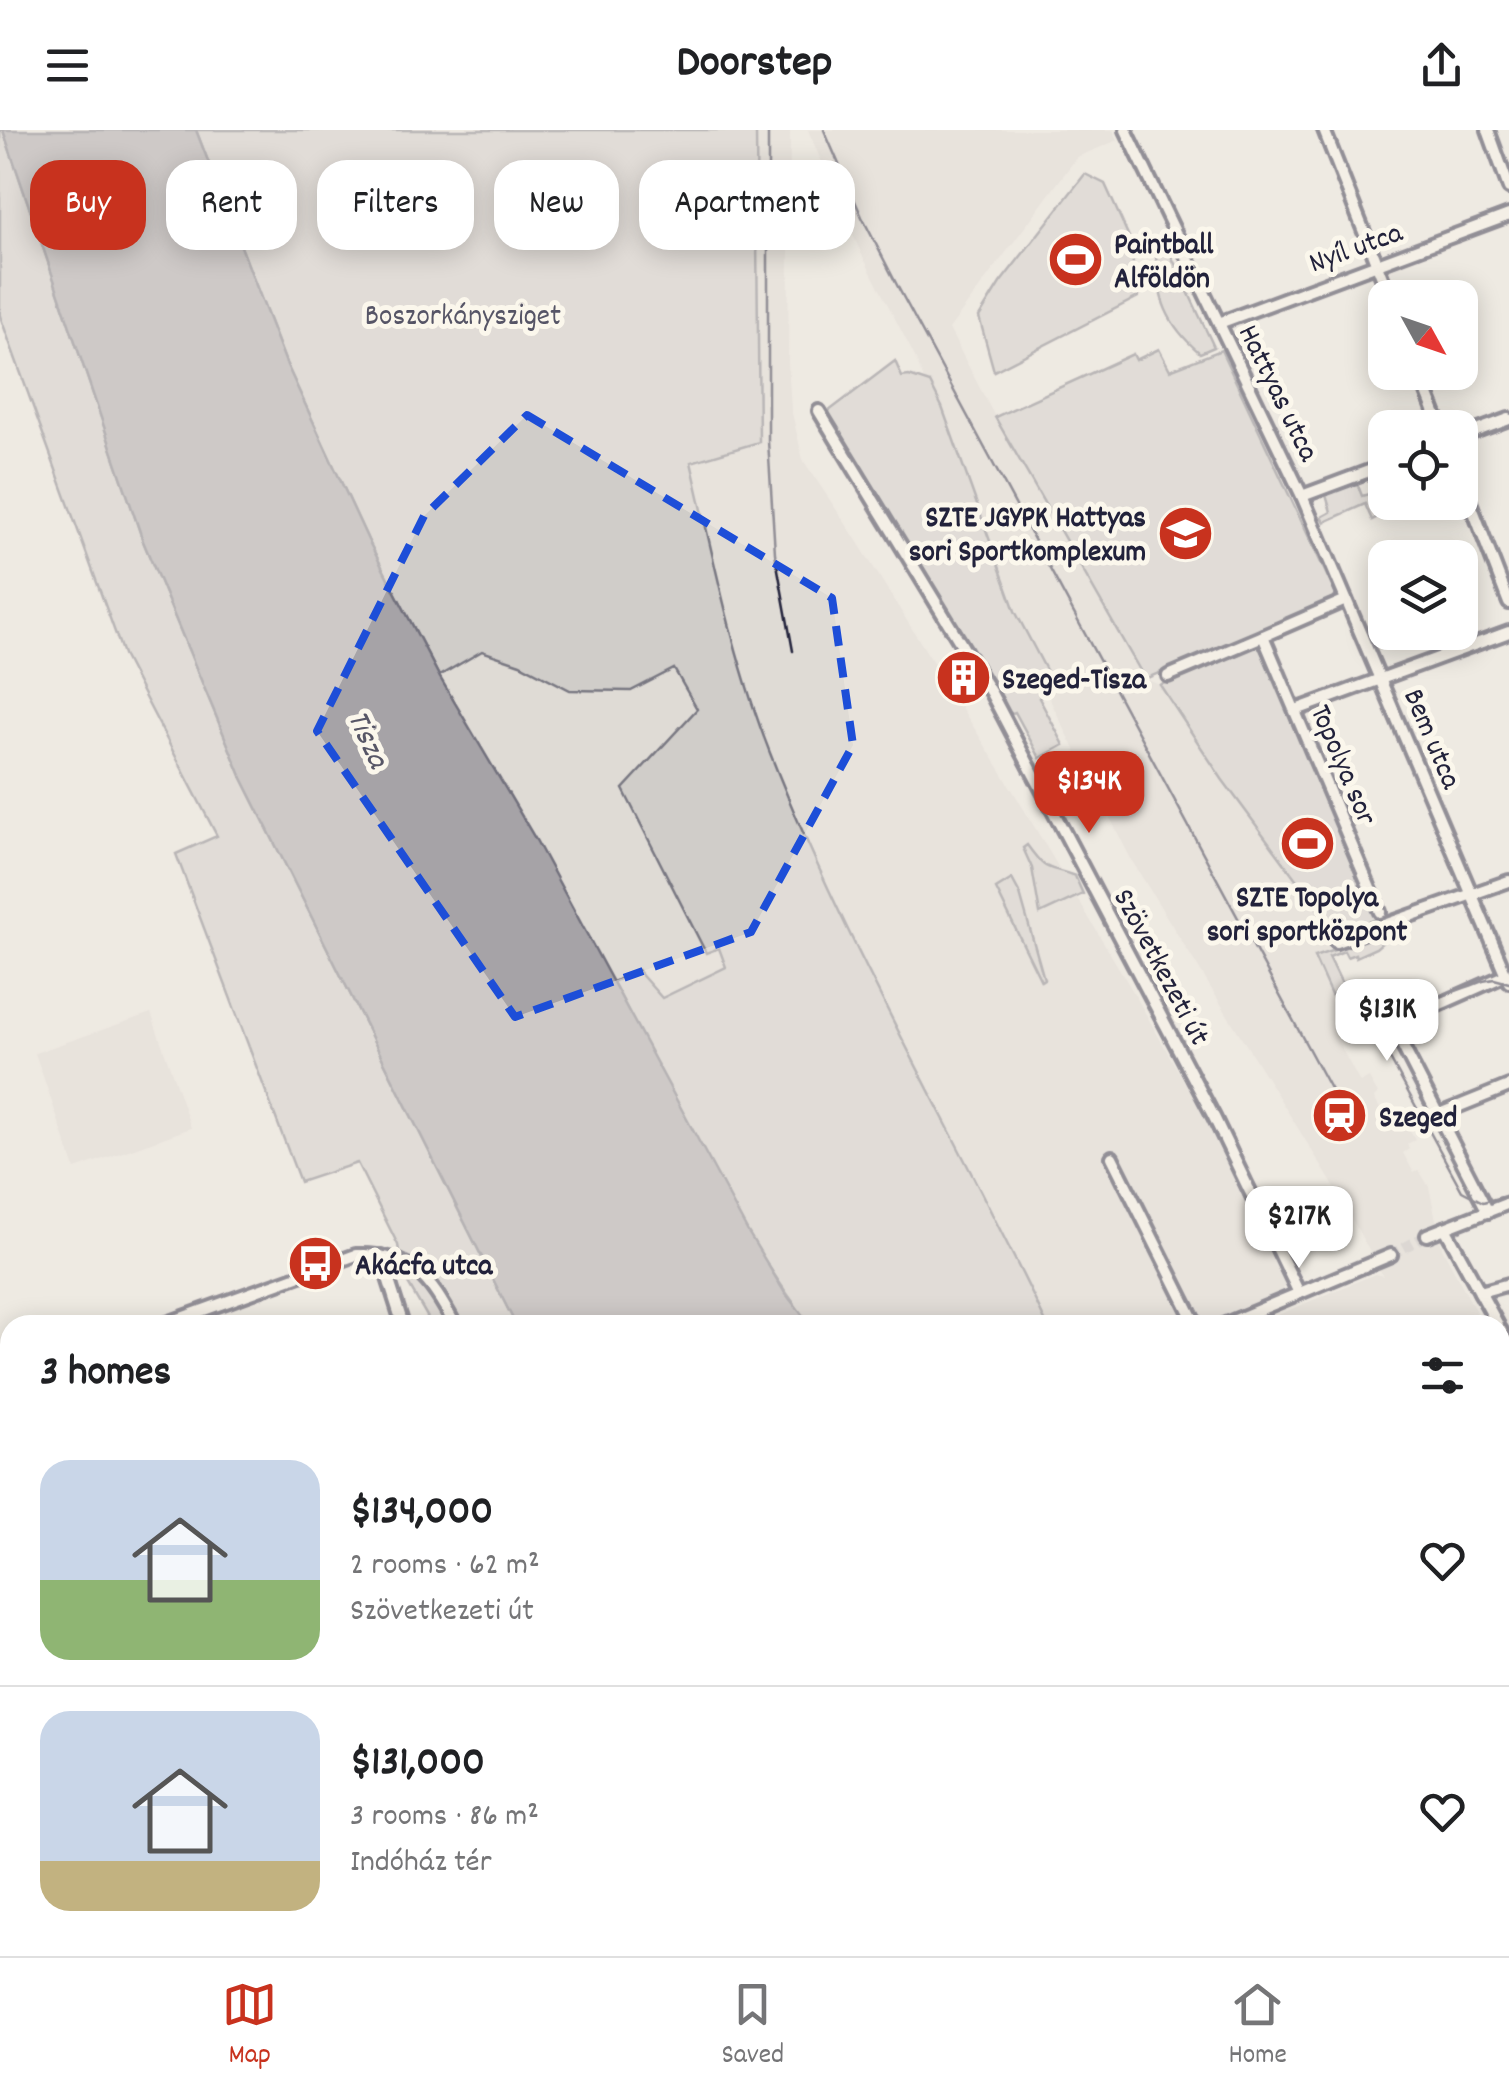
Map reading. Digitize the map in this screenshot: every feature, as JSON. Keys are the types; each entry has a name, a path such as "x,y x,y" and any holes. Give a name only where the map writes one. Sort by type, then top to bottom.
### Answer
{"street":[{"name":"Hattyas utca","path":"1126,130 1302,496 1382,680"},
{"path":"1324,130 1383,280"},
{"path":"1488,130 1509,188"},
{"name":"Nyíl utca","path":"1219,324 1509,215"},
{"name":"Szövetkezeti út","path":"819,411 991,693 1214,1116 1299,1293"},
{"path":"1478,430 1509,419"},
{"path":"1302,496 1368,471"},
{"path":"1477,520 1509,603"},
{"path":"1168,676 1346,600"},
{"path":"1296,710 1509,632"},
{"name":"Topolya sor","path":"1263,636 1380,912"},
{"name":"Bem utca","path":"1382,680 1508,979"},
{"path":"1336,942 1509,882"},
{"path":"1488,1212 1398,1042 1398,1028 1410,1017 1508,979"},
{"path":"1437,1114 1509,1086"},
{"path":"1112,1157 1191,1315"},
{"path":"1427,1235 1509,1203"},
{"path":"1445,1228 1492,1315"},
{"path":"190,1315 356,1255 381,1256 420,1272 433,1284 450,1315"},
{"path":"1247,1315 1391,1255"},
{"path":"381,1256 400,1315"},
{"path":"1480,1292 1509,1284"}],"highlighted area":[{"path":"527,415 832,598 853,745 751,932 515,1017 317,731 424,516"}],"shaded area":[{"path":"756,130 790,130 790,160 756,160"},
{"path":"808,130 1113,130 1118,140 1077,157 949,329 1145,679 1160,685 1334,937 1338,948 1313,958 1330,996 1345,993 1359,1020 1336,1038 1360,1083 1369,1078 1384,1116 1400,1113 1415,1140 1407,1144 1409,1149 1403,1153 1414,1173 1419,1170 1429,1187 1442,1248 1478,1315 1278,1315 1375,1274 1383,1276 1332,1183 1132,861 1052,704 915,357 855,239 855,160 821,160"},
{"path":"757,250 789,250 791,409 803,460 1001,771 1135,995 1201,1111 1285,1285 1282,1293 1228,1315 1042,1315 875,991 770,753 729,630 691,461 759,442"},
{"path":"482,651 631,691 675,668 698,709 705,952 719,947 726,967 661,998 637,970 613,982 536,840 439,676"},
{"path":"151,1013 191,1128 75,1169 35,1053"}],"green space":[{"path":"0,130 30,209 30,250 44,250 143,541 242,778 511,1315 426,1315 403,1275 398,1245 357,1163 300,1182 176,854 217,836 124,657 0,316"},
{"name":"Boszorkánysziget","path":"196,130 756,130 756,160 639,160 639,250 757,250 759,442 691,462 725,609 770,753 833,899 1042,1315 803,1315 754,1244 613,982 637,970 662,998 726,967 719,948 706,953 623,789 697,709 674,669 631,691 570,690 520,664 482,651 439,676 368,540 286,363 242,250 297,250 297,160 208,160"},
{"name":"Paintball Alföldön","path":"1085,174 1105,184 1129,237 1138,297 994,371 979,317 1000,283"},
{"path":"1169,251 1214,347 1200,353 1171,321 1161,297 1156,254"},
{"name":"SZTE JGYPK Hattyas sori Sportkomplexum","path":"1159,349 1170,370 1221,350 1337,597 1145,679 995,417 1133,354 1136,360"},
{"path":"895,361 902,377 930,383 942,407 1015,611 1055,687 1039,698 1064,745 1040,758 1015,712 1006,715 920,563 830,421 829,411"},
{"path":"1357,483 1362,496 1368,494 1368,511 1365,504 1325,522 1322,517 1331,512 1326,495"},
{"name":"SZTE Topolya sori sportközpont","path":"1256,642 1275,676 1378,921 1334,937 1160,685"},
{"path":"1027,845 1044,865 1075,876 1083,894 1040,914 1032,868 1023,848"},
{"path":"1012,879 1020,894 1044,979 1041,981 996,889"},
{"path":"1389,931 1391,935 1376,948 1356,957 1347,957 1344,951 1329,957 1344,988 1331,995 1314,957"}],"water":[{"name":"Tisza","path":"3,130 196,130 208,160 166,160 166,250 242,250 286,363 368,540 439,676 536,840 748,1232 802,1315 511,1315 242,778 143,541 44,250 146,250 146,160 30,160 30,209"}],"tunnel":[{"path":"1391,1255 1427,1235"}],"tram line":[{"path":"1509,983 1483,981 1412,1009 1391,1024 1386,1042 1389,1057 1462,1191 1483,1202 1509,1195"}],"railway":[{"path":"768,130 768,441 775,553 793,651"},
{"path":"824,130 899,289 1334,1096"}],"place":[{"name":"Paintball Alföldön","path":"1075,260"},
{"name":"SZTE JGYPK Hattyas sori Sportkomplexum","path":"1185,533"},
{"name":"Szeged-Tisza","path":"963,678"},
{"name":"SZTE Topolya sori sportközpont","path":"1307,843"},
{"name":"Szeged","path":"1340,1116"},
{"name":"Akácfa utca","path":"316,1264"}]}
